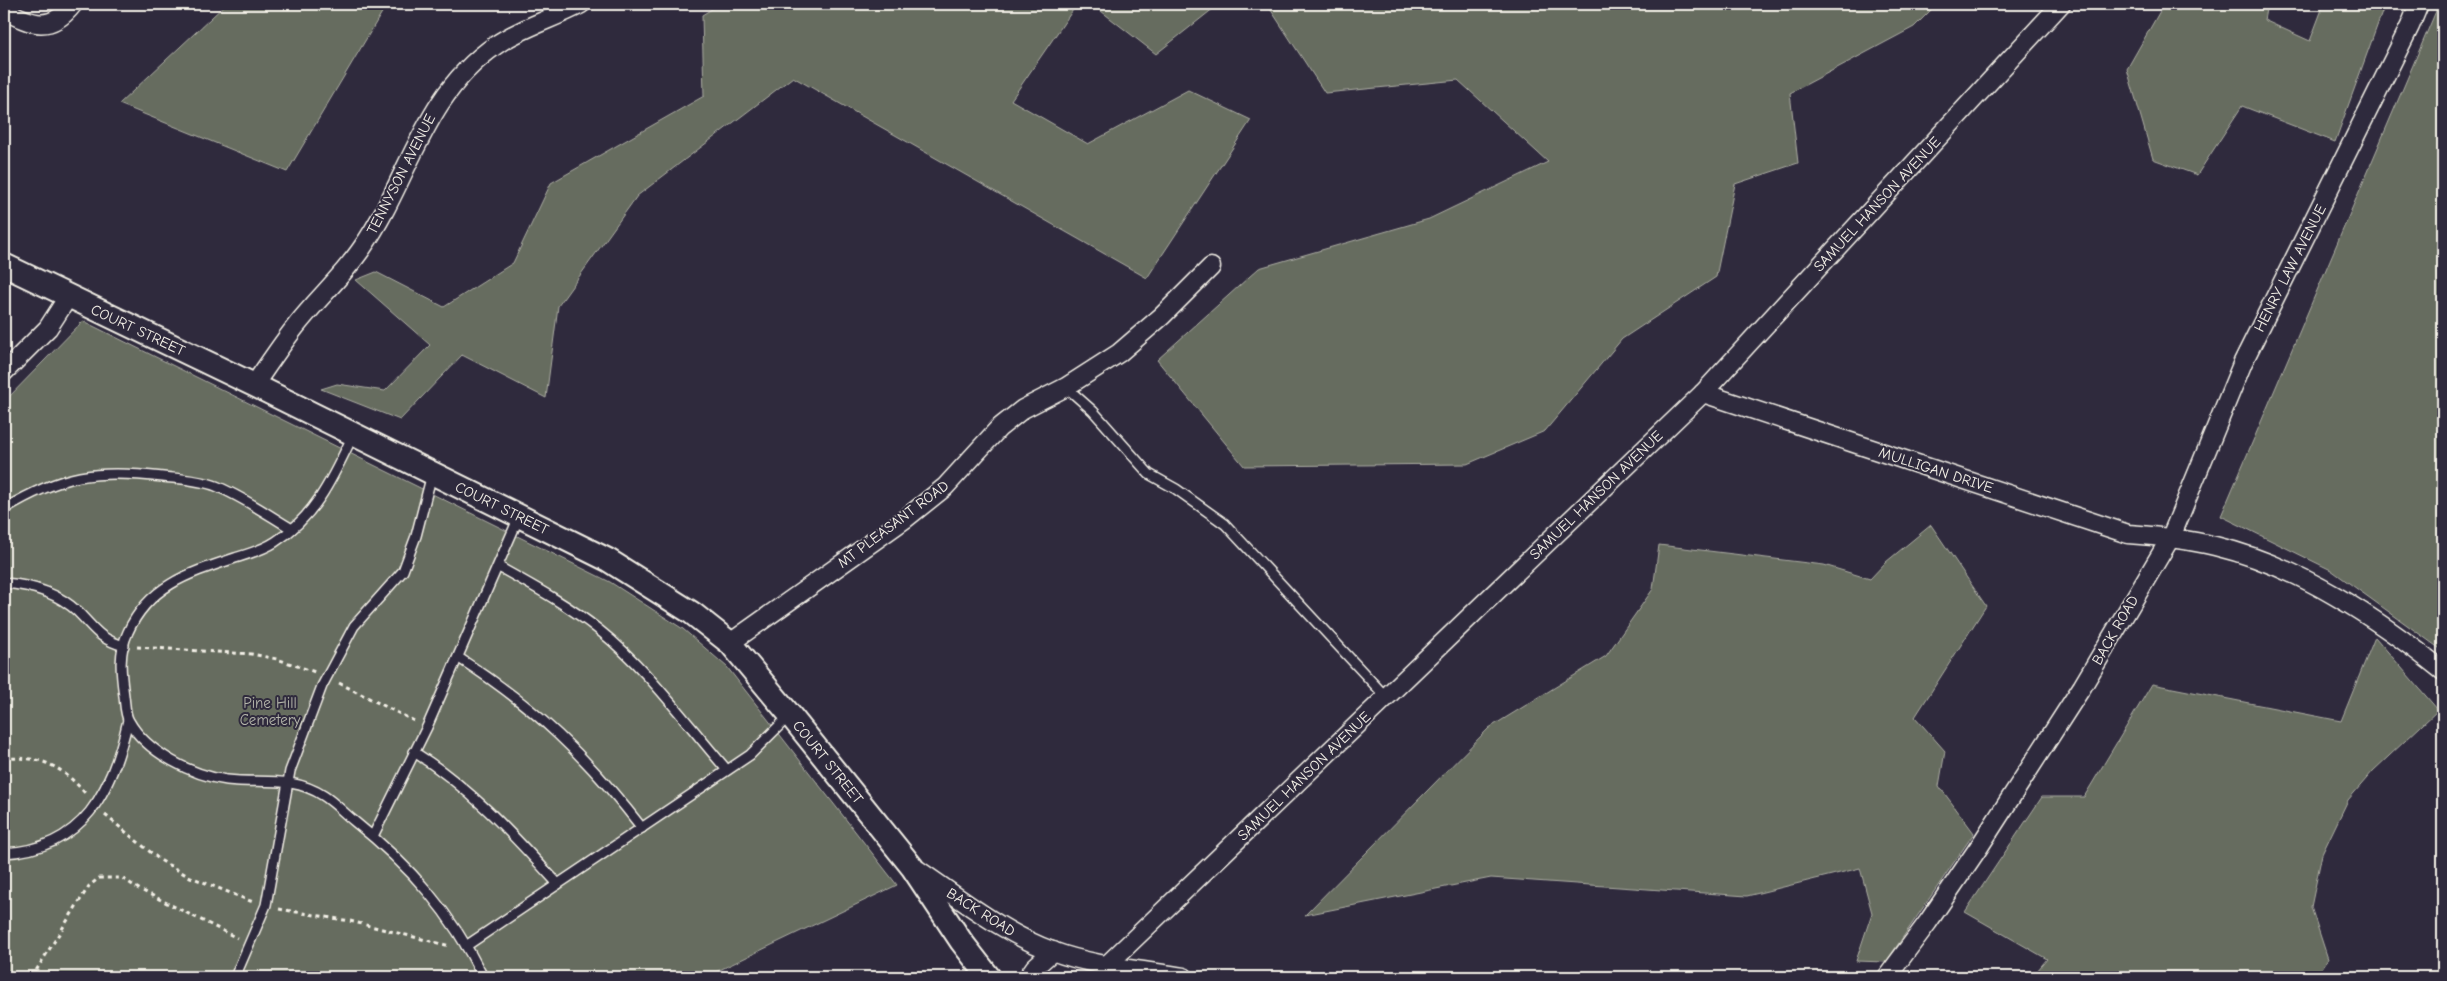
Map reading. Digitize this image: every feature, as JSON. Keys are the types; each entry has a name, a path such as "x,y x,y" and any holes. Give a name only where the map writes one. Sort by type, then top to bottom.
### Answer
{"street":[{"path":"4,10 27,23 48,24 66,13 73,4"},
{"name":"TENNYSON AVENUE","path":"254,384 296,326 362,248 380,217 421,132 451,87 472,64 520,30 581,4"},
{"name":"SAMUEL HANSON AVENUE","path":"1108,964 1703,393 2061,4"},
{"name":"HENRY LAW AVENUE","path":"2172,538 2243,362 2410,26 2419,4"},
{"name":"COURT STREET","path":"4,265 254,384 353,435 608,560 652,586 730,643 912,867 961,941 987,976"},
{"name":"MT PLEASANT ROAD","path":"730,643 905,519 945,486 999,428 1023,409 1096,370 1119,353 1162,316 1212,267"},
{"path":"4,372 48,328 68,297"},
{"name":"MULLIGAN DRIVE","path":"1703,393 2128,534 2172,538"},
{"path":"2172,538 2216,546 2262,561 2311,583 2354,607 2414,648 2443,671"},
{"name":"BACK ROAD","path":"1887,977 1928,922 1979,847 2082,687 2172,538"},
{"name":"BACK ROAD","path":"912,867 984,916 1017,935 1053,951 1108,964 1184,977"},
{"path":"1028,977 1034,968 1053,951"}],"lane":[{"path":"1066,387 1093,410 1149,474 1176,488 1225,524 1386,697"},
{"path":"4,853 30,850 55,842 78,827 96,805 112,776 120,754 128,720 121,678 120,655 128,632 143,609 163,587 193,571 257,551 275,543 292,529 316,506 353,435"},
{"path":"4,509 34,491 67,478 99,473 135,474 214,486 241,498 292,529"},
{"path":"235,977 266,905 290,771 327,677 354,626 403,571 416,536 432,474"},
{"path":"373,836 427,727 499,567 519,517"},
{"path":"499,567 578,614 614,643 644,672 727,770"},
{"path":"4,583 20,584 44,590 62,599 106,642 124,646"},
{"path":"458,658 499,684 556,730 616,794 642,828"},
{"path":"466,946 764,744 790,715"},
{"path":"128,720 146,741 185,768 211,777 230,780 264,779 304,786 324,796 373,836 426,887 466,946 483,977"},
{"path":"414,752 448,776 496,818 558,884"}],"path":[{"path":"124,646 251,654 301,666 427,727"},
{"path":"4,759 22,757 43,760 60,769 96,805 160,860 188,876 266,905 385,928 445,947 466,946"},
{"path":"32,977 89,886 98,878 108,876 122,878 217,930 250,944"}],"green space":[{"path":"226,4 387,4 287,172 119,104"},
{"path":"720,4 1077,4 1011,100 1088,144 1188,90 1251,120 1147,278 793,77 637,196 558,306 546,398 462,355 400,420 321,389 337,384 385,391 430,345 356,280 376,272 444,307 513,263 551,183 704,96 702,15"},
{"path":"1092,4 1219,4 1156,54"},
{"path":"1267,4 1937,4 1914,27 1790,93 1798,163 1735,184 1716,277 1622,339 1545,431 1467,464 1244,466 1157,360 1259,268 1429,219 1548,162 1458,80 1325,93"},
{"path":"2164,4 2267,4 2264,20 2310,41 2324,4 2385,4 2335,142 2242,106 2197,175 2153,159 2127,69"},
{"path":"2439,4 2443,4 2443,651 2331,570 2221,516"},
{"name":"Pine Hill Cemetery","path":"83,321 610,582 683,629 727,667 897,885 705,977 4,977 4,402"},
{"path":"1931,525 1986,606 1915,717 1945,751 1939,786 1974,833 1886,962 1856,961 1872,913 1860,868 1747,896 1491,878 1305,915 1489,728 1606,656 1653,589 1659,545 1824,565 1870,579 1886,562"},
{"path":"2375,637 2438,710 2373,771 2348,800 2322,854 2311,907 2328,959 2316,977 2032,977 2047,959 1965,912 2042,797 2084,797 2152,684 2341,721"}]}
